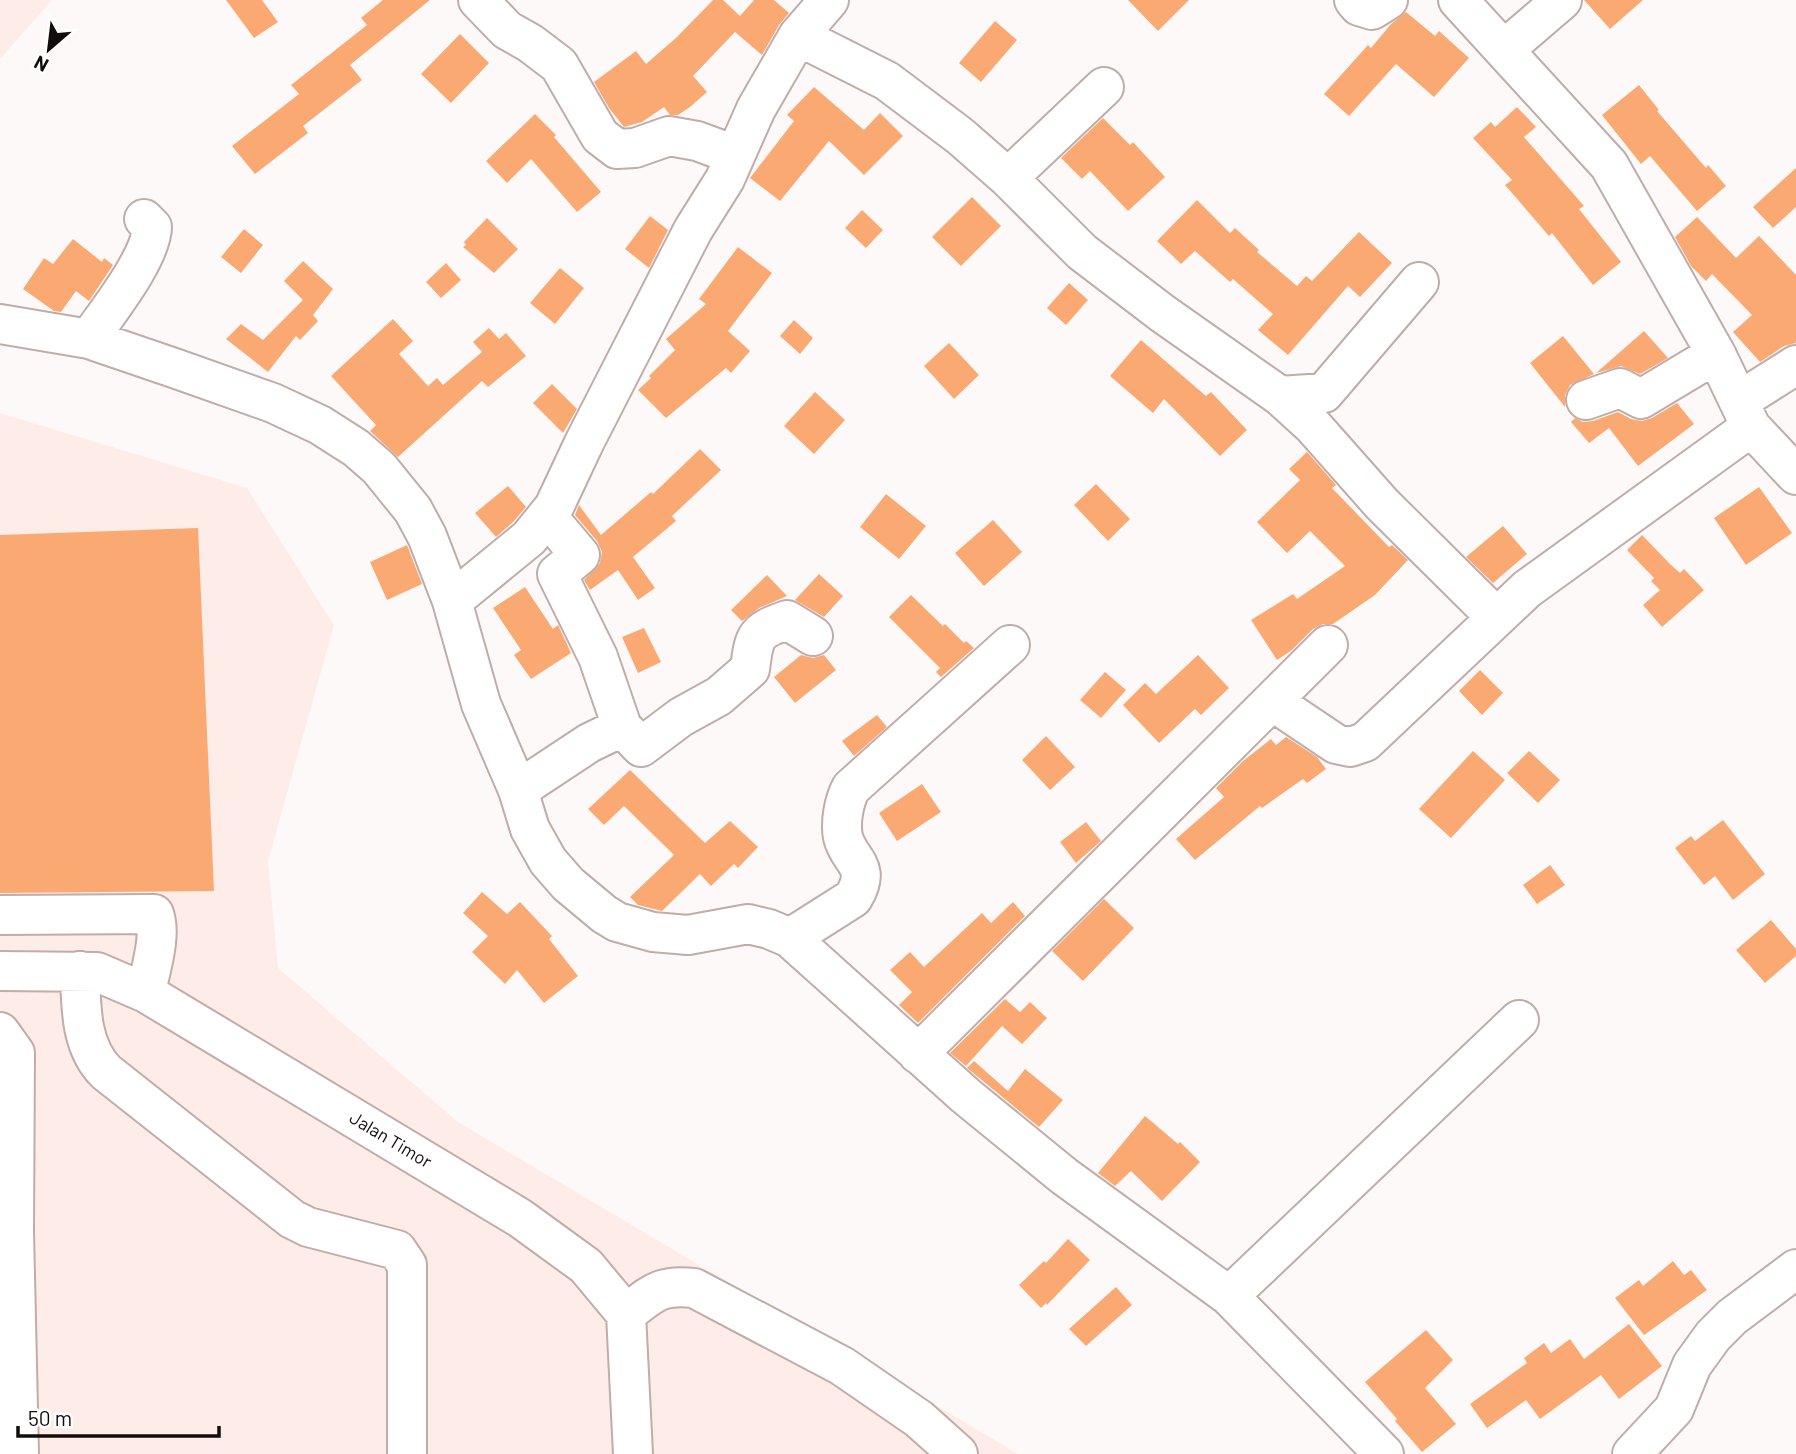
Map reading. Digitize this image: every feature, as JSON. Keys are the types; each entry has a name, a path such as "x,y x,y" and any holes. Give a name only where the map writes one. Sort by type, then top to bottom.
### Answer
{"street":[{"path":"478,0 507,30 559,65 600,136 617,149 635,148 669,136 697,141 735,155"},
{"path":"1354,0 1366,9 1372,9 1388,0"},
{"path":"1458,0 1609,165 1716,354 1745,414 1796,475"},
{"path":"1504,50 1562,0"},
{"path":"452,601 529,538 554,507 589,432 693,230 725,179 756,108 798,36 827,1"},
{"path":"798,36 887,80 960,136 1008,178 1082,253 1280,396 1313,426 1382,504 1496,618"},
{"path":"1008,178 1104,87"},
{"path":"89,339 141,261 151,240 152,227 144,219"},
{"path":"1280,396 1324,393 1419,282"},
{"path":"0,324 89,339 272,403 320,425 356,448 379,468 413,510 427,536 452,601 481,704 518,790 530,829 548,861 568,884 617,922 653,932 688,935 748,924 790,938 918,1054 1064,1176 1229,1296 1384,1454"},
{"path":"1586,400 1620,388 1641,400 1716,354"},
{"path":"1272,701 1336,744 1350,747 1365,742 1527,589 1745,414 1796,365"},
{"path":"547,516 580,555 557,574 598,657 622,727 641,747 681,717 719,696 750,669 753,643 765,627 787,620 813,636"},
{"path":"790,938 853,898 857,890 860,864 843,834 844,812 851,788 1010,645"},
{"path":"918,1054 1328,645"},
{"path":"518,790 589,743 622,727"},
{"path":"0,915 153,914 156,922 155,943 146,993"},
{"name":"Jalan Timor","path":"0,971 97,972 146,993 520,1217 586,1266 626,1314"},
{"path":"80,971 81,1010 90,1051 106,1072 292,1219 308,1227 397,1250 404,1257 407,1265 407,1454"},
{"path":"1229,1296 1519,1020"},
{"path":"0,1032 15,1053 7,1123 8,1338 19,1454"},
{"path":"1632,1454 1674,1409 1692,1365 1713,1336 1732,1317 1796,1269"},
{"path":"634,1454 626,1314 652,1294 672,1286 694,1288 842,1366 919,1419 958,1454"}],"shaded area":[{"path":"0,0 52,0 0,59"},
{"path":"0,413 247,488 334,625 268,861 278,968 458,1122 1018,1454 0,1454"}],"building":[{"path":"226,0 262,0 278,22 254,38"},
{"path":"383,0 430,0 350,65 362,80 303,126 308,133 255,174 232,146 299,94 291,85 367,25 361,18"},
{"path":"713,0 723,0 740,16 754,0 774,0 789,13 762,55 735,32 693,76 707,92 690,107 678,115 670,115 664,107 642,122 624,127 594,82 636,51 646,64"},
{"path":"1128,0 1189,0 1158,31"},
{"path":"1584,0 1643,0 1610,29"},
{"path":"1406,12 1435,36 1439,31 1469,58 1434,97 1396,64 1349,116 1324,94 1368,45 1371,48 1391,24"},
{"path":"995,21 1017,40 981,82 959,63"},
{"path":"460,34 489,63 451,103 421,74"},
{"path":"1639,85 1659,110 1657,111 1706,168 1708,165 1726,186 1697,211 1650,156 1641,164 1602,115"},
{"path":"814,87 864,130 880,113 903,136 864,175 829,141 780,201 750,178 794,121 787,115"},
{"path":"1517,107 1536,127 1524,137 1584,206 1579,209 1621,262 1593,285 1552,233 1549,236 1505,185 1512,180 1473,138 1491,122 1495,127"},
{"path":"535,114 556,135 554,137 601,192 577,212 531,159 507,183 486,161"},
{"path":"1103,118 1130,145 1133,142 1165,177 1128,211 1090,171 1082,179 1061,158"},
{"path":"1796,168 1796,207 1773,228 1753,207"},
{"path":"972,197 1001,226 961,266 932,237"},
{"path":"1197,200 1230,233 1235,228 1259,250 1257,252 1297,286 1306,276 1312,281 1359,232 1392,263 1360,297 1348,286 1288,355 1258,330 1273,314 1233,279 1230,282 1195,251 1181,264 1157,241"},
{"path":"862,210 883,230 866,248 845,228"},
{"path":"650,216 668,230 649,268 625,249"},
{"path":"1697,217 1736,258 1759,236 1796,275 1796,343 1784,346 1760,362 1733,332 1752,315 1712,274 1706,281 1691,266 1675,237"},
{"path":"487,218 518,249 494,273 463,247 466,245 464,242"},
{"path":"244,229 263,245 241,273 221,257"},
{"path":"73,239 102,262 104,258 113,265 89,301 76,291 61,312 54,311 23,289 44,258 53,264"},
{"path":"738,247 772,273 728,331 750,351 731,373 726,368 666,418 638,390 675,350 666,339 706,304 699,299"},
{"path":"303,261 333,289 313,315 318,321 300,340 296,336 268,372 226,339 241,324 263,340 303,300 284,281"},
{"path":"446,263 461,280 441,298 426,282"},
{"path":"560,268 584,288 555,324 530,303"},
{"path":"1069,283 1088,300 1066,325 1047,308"},
{"path":"393,319 413,341 399,354 428,386 437,378 443,385 482,352 473,342 489,328 499,339 506,333 526,356 488,387 482,381 398,457 370,431 376,425 331,376"},
{"path":"794,320 813,338 800,354 780,336"},
{"path":"1644,331 1668,358 1640,374 1621,366 1596,373"},
{"path":"1563,336 1594,374 1570,385 1565,395 1565,407 1530,363"},
{"path":"1141,340 1206,396 1211,392 1247,430 1220,456 1164,399 1153,413 1110,376"},
{"path":"949,343 979,375 954,399 924,366"},
{"path":"552,384 577,409 563,433 533,403"},
{"path":"815,392 845,420 814,454 784,426"},
{"path":"1677,403 1694,424 1638,466 1609,428 1589,443 1571,422 1575,418 1583,422 1593,421 1618,412 1642,421"},
{"path":"700,449 721,470 672,516 676,521 633,557 655,588 638,600 618,570 590,590 584,580 600,563 602,552 597,541 575,515 579,505 601,535 651,492 653,494"},
{"path":"1307,452 1336,485 1332,488 1389,547 1392,545 1408,560 1375,595 1333,624 1323,624 1313,629 1292,650 1277,660 1251,620 1293,594 1297,599 1345,566 1310,531 1287,553 1257,522 1300,480 1289,469"},
{"path":"1096,484 1130,519 1108,541 1074,505"},
{"path":"508,486 526,507 496,537 475,513"},
{"path":"1759,487 1792,533 1746,565 1714,518"},
{"path":"886,494 926,526 899,559 860,527"},
{"path":"993,520 1022,552 984,586 955,553"},
{"path":"1503,526 1527,554 1493,583 1466,557"},
{"path":"198,528 214,891 0,893 0,535"},
{"path":"1642,535 1680,573 1684,569 1704,590 1662,627 1643,605 1660,590 1651,581 1654,578 1627,550"},
{"path":"407,545 422,584 387,600 370,562"},
{"path":"819,574 843,596 824,617 795,600"},
{"path":"767,575 787,596 759,608 742,621 731,610"},
{"path":"525,587 553,629 558,625 571,653 531,679 514,655 521,650 493,608"},
{"path":"911,595 943,626 945,624 964,643 966,641 974,648 941,677 936,672 940,668 889,617"},
{"path":"644,628 661,662 638,673 622,637"},
{"path":"801,655 813,658 824,655 836,670 795,703 774,677"},
{"path":"1198,655 1229,688 1201,715 1195,709 1159,743 1123,705 1145,683 1156,694"},
{"path":"1480,670 1503,693 1482,715 1459,691"},
{"path":"1105,672 1126,690 1101,718 1080,700"},
{"path":"877,715 887,727 854,756 842,741"},
{"path":"1046,736 1075,767 1050,790 1022,760"},
{"path":"1286,737 1317,757 1326,769 1307,783 1303,779 1262,808 1260,806 1195,860 1176,839 1224,797 1216,788 1243,761 1271,739 1276,745"},
{"path":"1473,751 1505,780 1451,838 1419,809"},
{"path":"1529,751 1560,780 1538,803 1507,773"},
{"path":"630,770 705,843 730,821 758,847 738,868 734,864 711,886 700,874 662,911 638,905 630,897 674,855 624,806 604,825 588,809"},
{"path":"922,784 941,812 897,841 879,813"},
{"path":"1723,820 1765,874 1733,900 1715,876 1704,885 1675,848 1691,836 1695,841"},
{"path":"1086,822 1101,841 1076,863 1060,842"},
{"path":"1550,865 1565,885 1537,904 1523,885"},
{"path":"482,892 507,914 520,902 552,936 549,939 578,976 544,1003 517,970 505,984 472,952 488,936 463,913"},
{"path":"1104,899 1134,928 1083,981 1052,951"},
{"path":"1013,902 1025,916 918,1023 899,1005 912,992 890,970 910,952 924,967 982,913 991,923"},
{"path":"1771,920 1796,949 1796,956 1765,983 1736,950"},
{"path":"1005,999 1020,1012 1030,1002 1047,1018 1022,1044 1002,1026 966,1066 950,1053"},
{"path":"974,1061 1008,1091 1025,1069 1063,1100 1039,1127 967,1068"},
{"path":"1145,1116 1178,1144 1180,1142 1200,1162 1162,1201 1131,1171 1115,1186 1098,1173"},
{"path":"1068,1239 1090,1260 1041,1308 1019,1285 1044,1261 1046,1263"},
{"path":"1673,1261 1684,1275 1691,1270 1707,1290 1644,1335 1615,1298 1639,1280 1643,1286"},
{"path":"1116,1287 1132,1305 1086,1346 1069,1329"},
{"path":"1629,1324 1662,1366 1619,1399 1601,1375 1540,1419 1526,1400 1487,1428 1470,1404 1527,1363 1524,1358 1544,1343 1551,1353 1570,1339 1584,1359"},
{"path":"1426,1330 1453,1360 1425,1388 1456,1424 1422,1452 1365,1382"}]}
